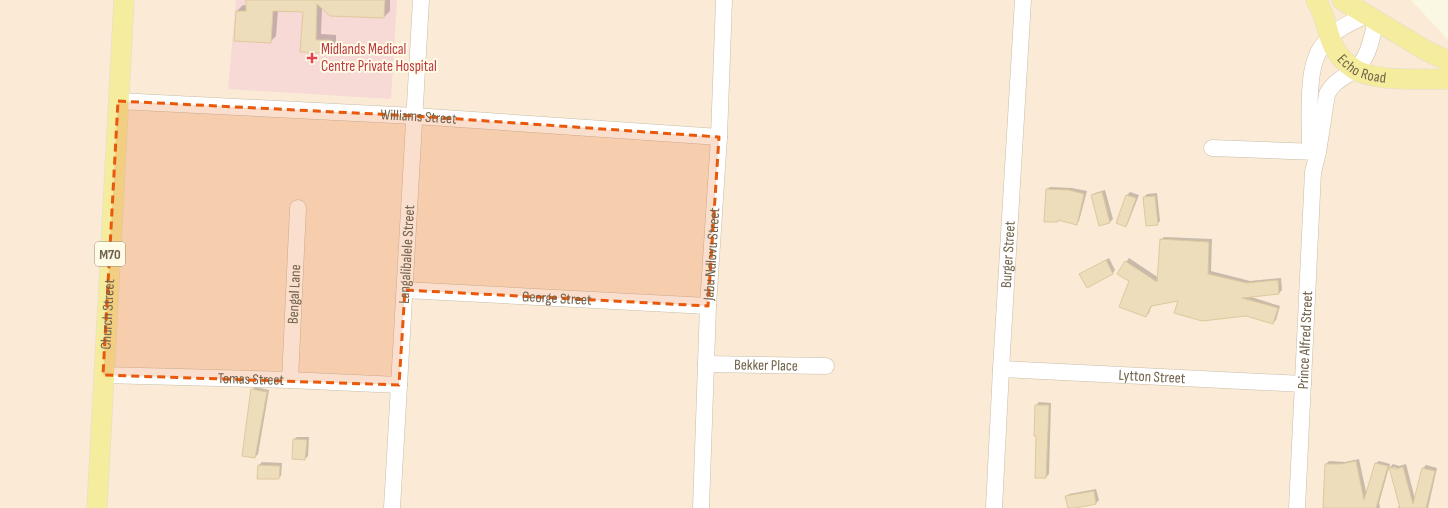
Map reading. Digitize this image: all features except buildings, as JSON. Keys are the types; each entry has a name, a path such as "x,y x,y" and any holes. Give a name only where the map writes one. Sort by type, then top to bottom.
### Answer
{"main road":[{"name":"Church Street","path":"97,508 124,0"},
{"name":"Echo Road","path":"1316,0 1321,7 1334,48 1354,69 1387,78 1448,79"},
{"path":"1342,0 1426,50 1448,61"}],"street":[{"name":"Langalibalele Street","path":"392,508 421,0"},
{"name":"Jabu Ndlovu Street","path":"701,508 708,306 720,137 724,0"},
{"name":"Burger Street","path":"994,508 1023,0"},
{"name":"Prince Alfred Street","path":"1297,508 1314,151 1311,81 1313,67 1320,49 1330,36 1350,23 1371,18 1367,52 1361,64 1337,80 1330,87 1327,94 1314,151"},
{"name":"Williams Street","path":"118,101 415,116 720,137"},
{"path":"1212,148 1314,151"},
{"name":"Bengal Lane","path":"290,380 298,208"},
{"name":"George Street","path":"405,290 708,306"},
{"name":"Bekker Place","path":"706,364 826,366"},
{"name":"Lytton Street","path":"1001,369 1303,384"},
{"name":"Tomas Street","path":"103,375 290,380 399,385"}],"highlighted area":[{"path":"118,101 415,116 719,137 708,306 405,290 399,385 103,375"}],"shaded area":[{"path":"0,0 1411,0 1448,40 1448,508 0,508"},
{"name":"Midlands Medical Centre Private Hospital","path":"236,0 397,0 391,99 228,89"}],"place":[{"name":"Midlands Medical Centre Private Hospital","path":"312,58"}]}
